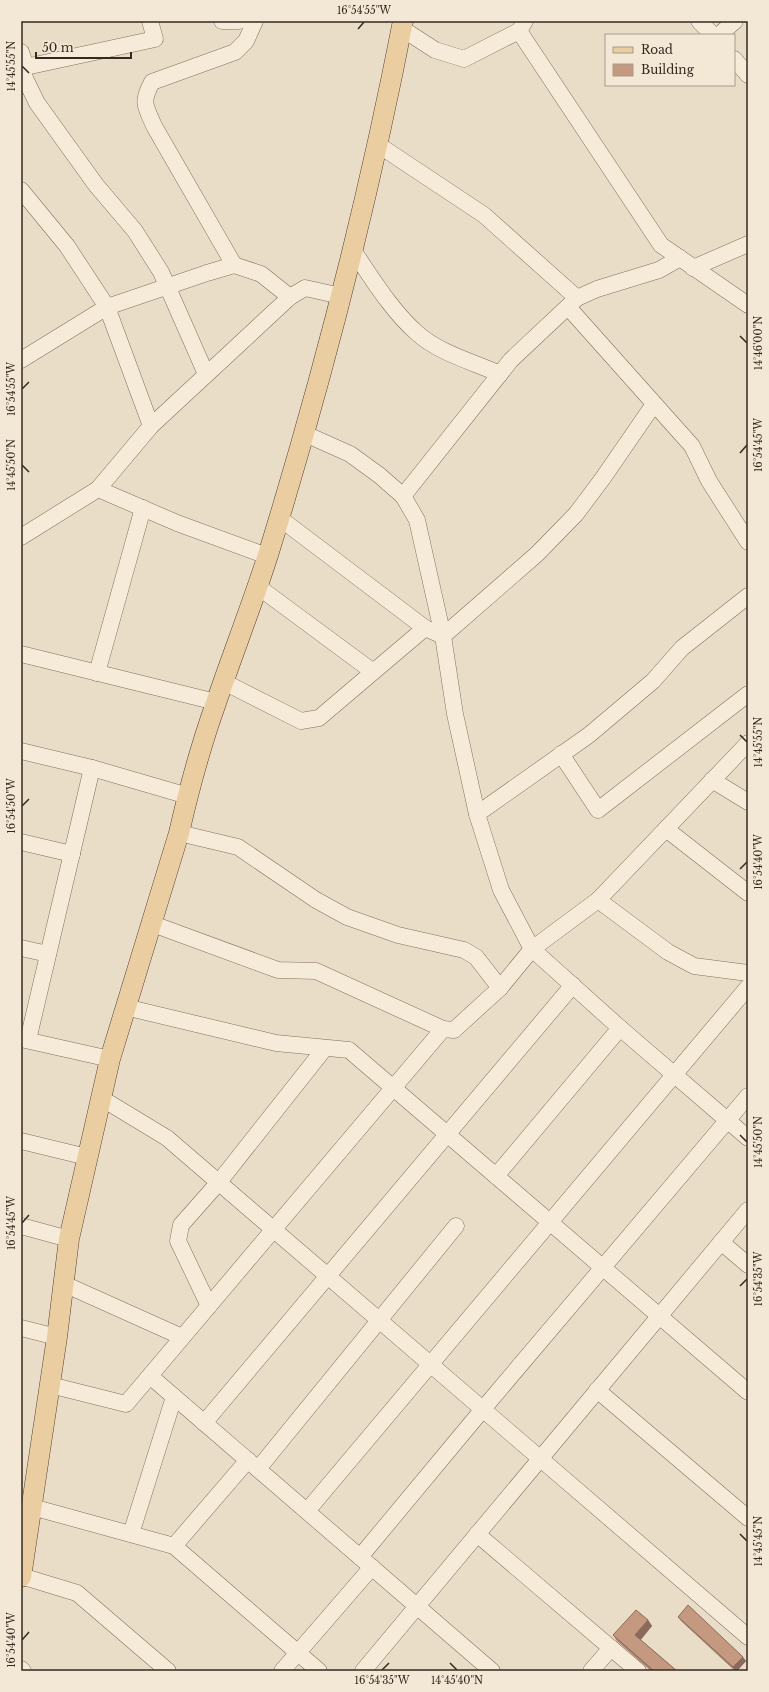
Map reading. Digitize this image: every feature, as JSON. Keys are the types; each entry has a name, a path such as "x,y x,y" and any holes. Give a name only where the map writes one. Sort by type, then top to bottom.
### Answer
{"main road":[{"path":"21,1577 28,1516 57,1337 69,1239 110,1059 179,833 188,796 216,702 267,556 303,434 341,296 377,144 402,24"}],"street":[{"path":"150,21 155,39 22,64 37,103 96,185 135,231 168,286 206,374"},
{"path":"222,21 238,21"},
{"path":"234,265 154,126 147,109 144,96 152,82 235,52 246,41 255,21"},
{"path":"699,21 712,34"},
{"path":"721,34 735,21"},
{"path":"402,24 435,50 464,59 522,26 661,245 748,305"},
{"path":"735,60 748,75"},
{"path":"377,144 484,215 572,303 654,404 692,446 709,481 748,542"},
{"path":"21,190 67,246 107,308 151,426"},
{"path":"694,268 748,244"},
{"path":"352,249 387,302 418,334 440,348 500,374"},
{"path":"403,496 511,360 572,303 597,289 659,270 680,258"},
{"path":"21,360 107,308 168,286 234,265 261,274 290,297"},
{"path":"21,537 98,488 151,426 290,297 305,288 341,296"},
{"path":"443,636 537,554 576,514 603,478 654,404"},
{"path":"303,434 350,454 379,475 403,496 417,520 443,636 455,714 477,814 501,890 532,949 620,1028 748,1138"},
{"path":"98,488 177,523 267,556"},
{"path":"97,673 142,508"},
{"path":"278,517 425,628 443,636"},
{"path":"257,586 372,671"},
{"path":"477,814 589,735 653,681 682,648 748,596"},
{"path":"224,682 301,721 319,718 372,671 425,628"},
{"path":"21,654 216,702"},
{"path":"561,754 598,810 748,694"},
{"path":"150,924 278,970 316,971 443,1028 454,1030 500,988 532,949 598,900 748,743"},
{"path":"21,751 92,768 188,796"},
{"path":"92,768 48,954 24,1039 110,1059"},
{"path":"712,780 748,802"},
{"path":"666,829 748,892"},
{"path":"179,833 238,847 316,900 346,917 398,934 464,950 476,957 500,988"},
{"path":"21,842 72,854"},
{"path":"598,900 668,952 694,966 748,973"},
{"path":"21,948 48,954"},
{"path":"204,1422 573,985"},
{"path":"307,1511 748,987"},
{"path":"125,1007 248,1038 276,1043 349,1050 748,1392"},
{"path":"50,1385 126,1404 394,1088 443,1028"},
{"path":"496,1176 620,1028"},
{"path":"209,1306 178,1241 181,1225 219,1182 325,1048"},
{"path":"282,1671 298,1653 483,1409 748,1096"},
{"path":"101,1098 167,1138 748,1637"},
{"path":"21,1141 87,1157"},
{"path":"363,1671 748,1210"},
{"path":"21,1226 69,1239"},
{"path":"174,1546 253,1465 379,1320 456,1226"},
{"path":"721,1242 748,1265"},
{"path":"64,1284 182,1337"},
{"path":"21,1328 57,1337"},
{"path":"150,1376 492,1671"},
{"path":"597,1390 748,1518"},
{"path":"131,1534 174,1396"},
{"path":"28,1516 131,1534 174,1546 319,1671"},
{"path":"477,1534 638,1671"},
{"path":"21,1577 76,1593 168,1671"},
{"path":"591,1671 611,1648"}],"building":[{"path":"688,1605 743,1657 733,1667 678,1617"},
{"path":"636,1610 648,1620 635,1635 677,1671 654,1671 613,1635"}]}
